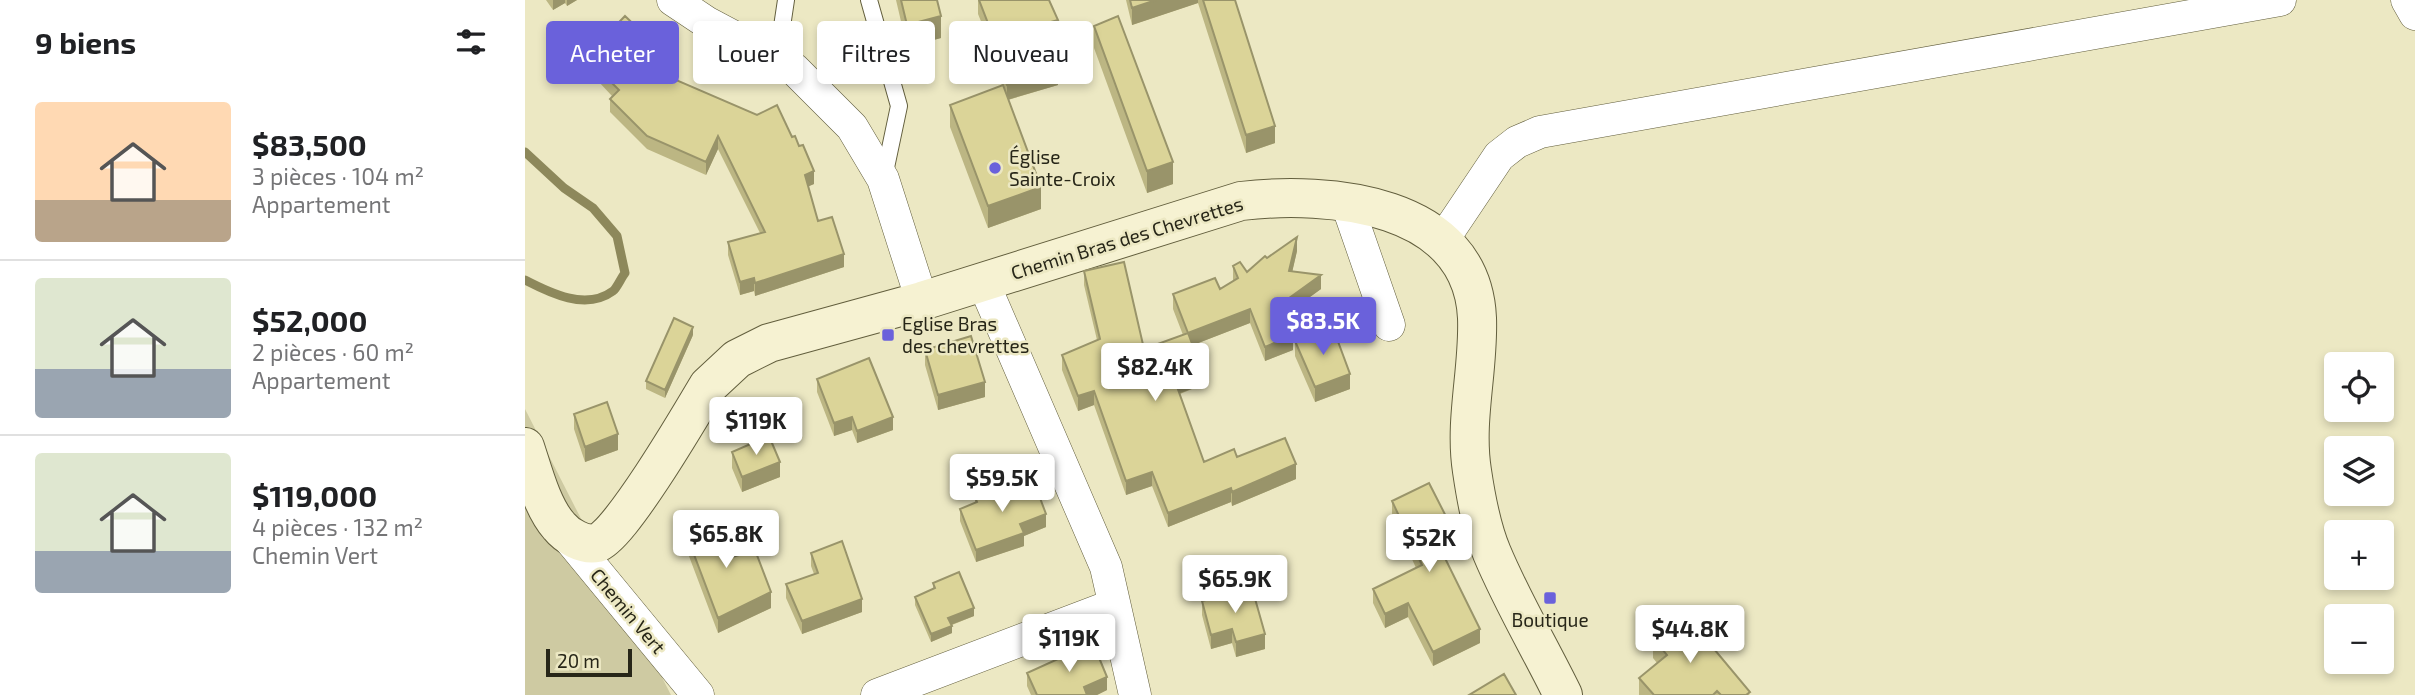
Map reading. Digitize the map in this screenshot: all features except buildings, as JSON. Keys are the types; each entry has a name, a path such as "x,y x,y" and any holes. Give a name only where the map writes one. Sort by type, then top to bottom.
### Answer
{"main road":[{"name":"Chemin Bras des Chevrettes","path":"559,526 585,543 596,543 612,531 708,386 737,359 769,343 922,301 1241,201 1283,197 1346,201 1393,213 1442,241 1457,258 1468,280 1476,314 1477,363 1469,442 1478,506 1491,552 1563,695"},
{"path":"525,447 559,526"}],"street":[{"path":"673,0 704,21"},
{"path":"1442,241 1499,156 1517,142 1540,132 2280,0"},
{"path":"2407,0 2415,14"},
{"path":"803,78 852,127 883,179 922,301"},
{"path":"1346,201 1389,325"},
{"path":"983,282 1106,567 1135,695"},
{"name":"Chemin Vert","path":"559,526 698,695"},
{"path":"877,695 1114,605"}],"lane":[{"path":"783,21 786,0"},
{"path":"869,0 899,106 883,179"}],"shaded area":[{"path":"525,409 671,695 525,695"}],"waterway":[{"path":"525,152 564,188 593,208 617,236 625,273 613,291 591,300 568,298 525,280"}],"place":[{"name":"Église Sainte-Croix","path":"995,168"},
{"name":"Eglise Bras des chevrettes","path":"888,335"},
{"name":"Boutique","path":"1550,598"}]}
